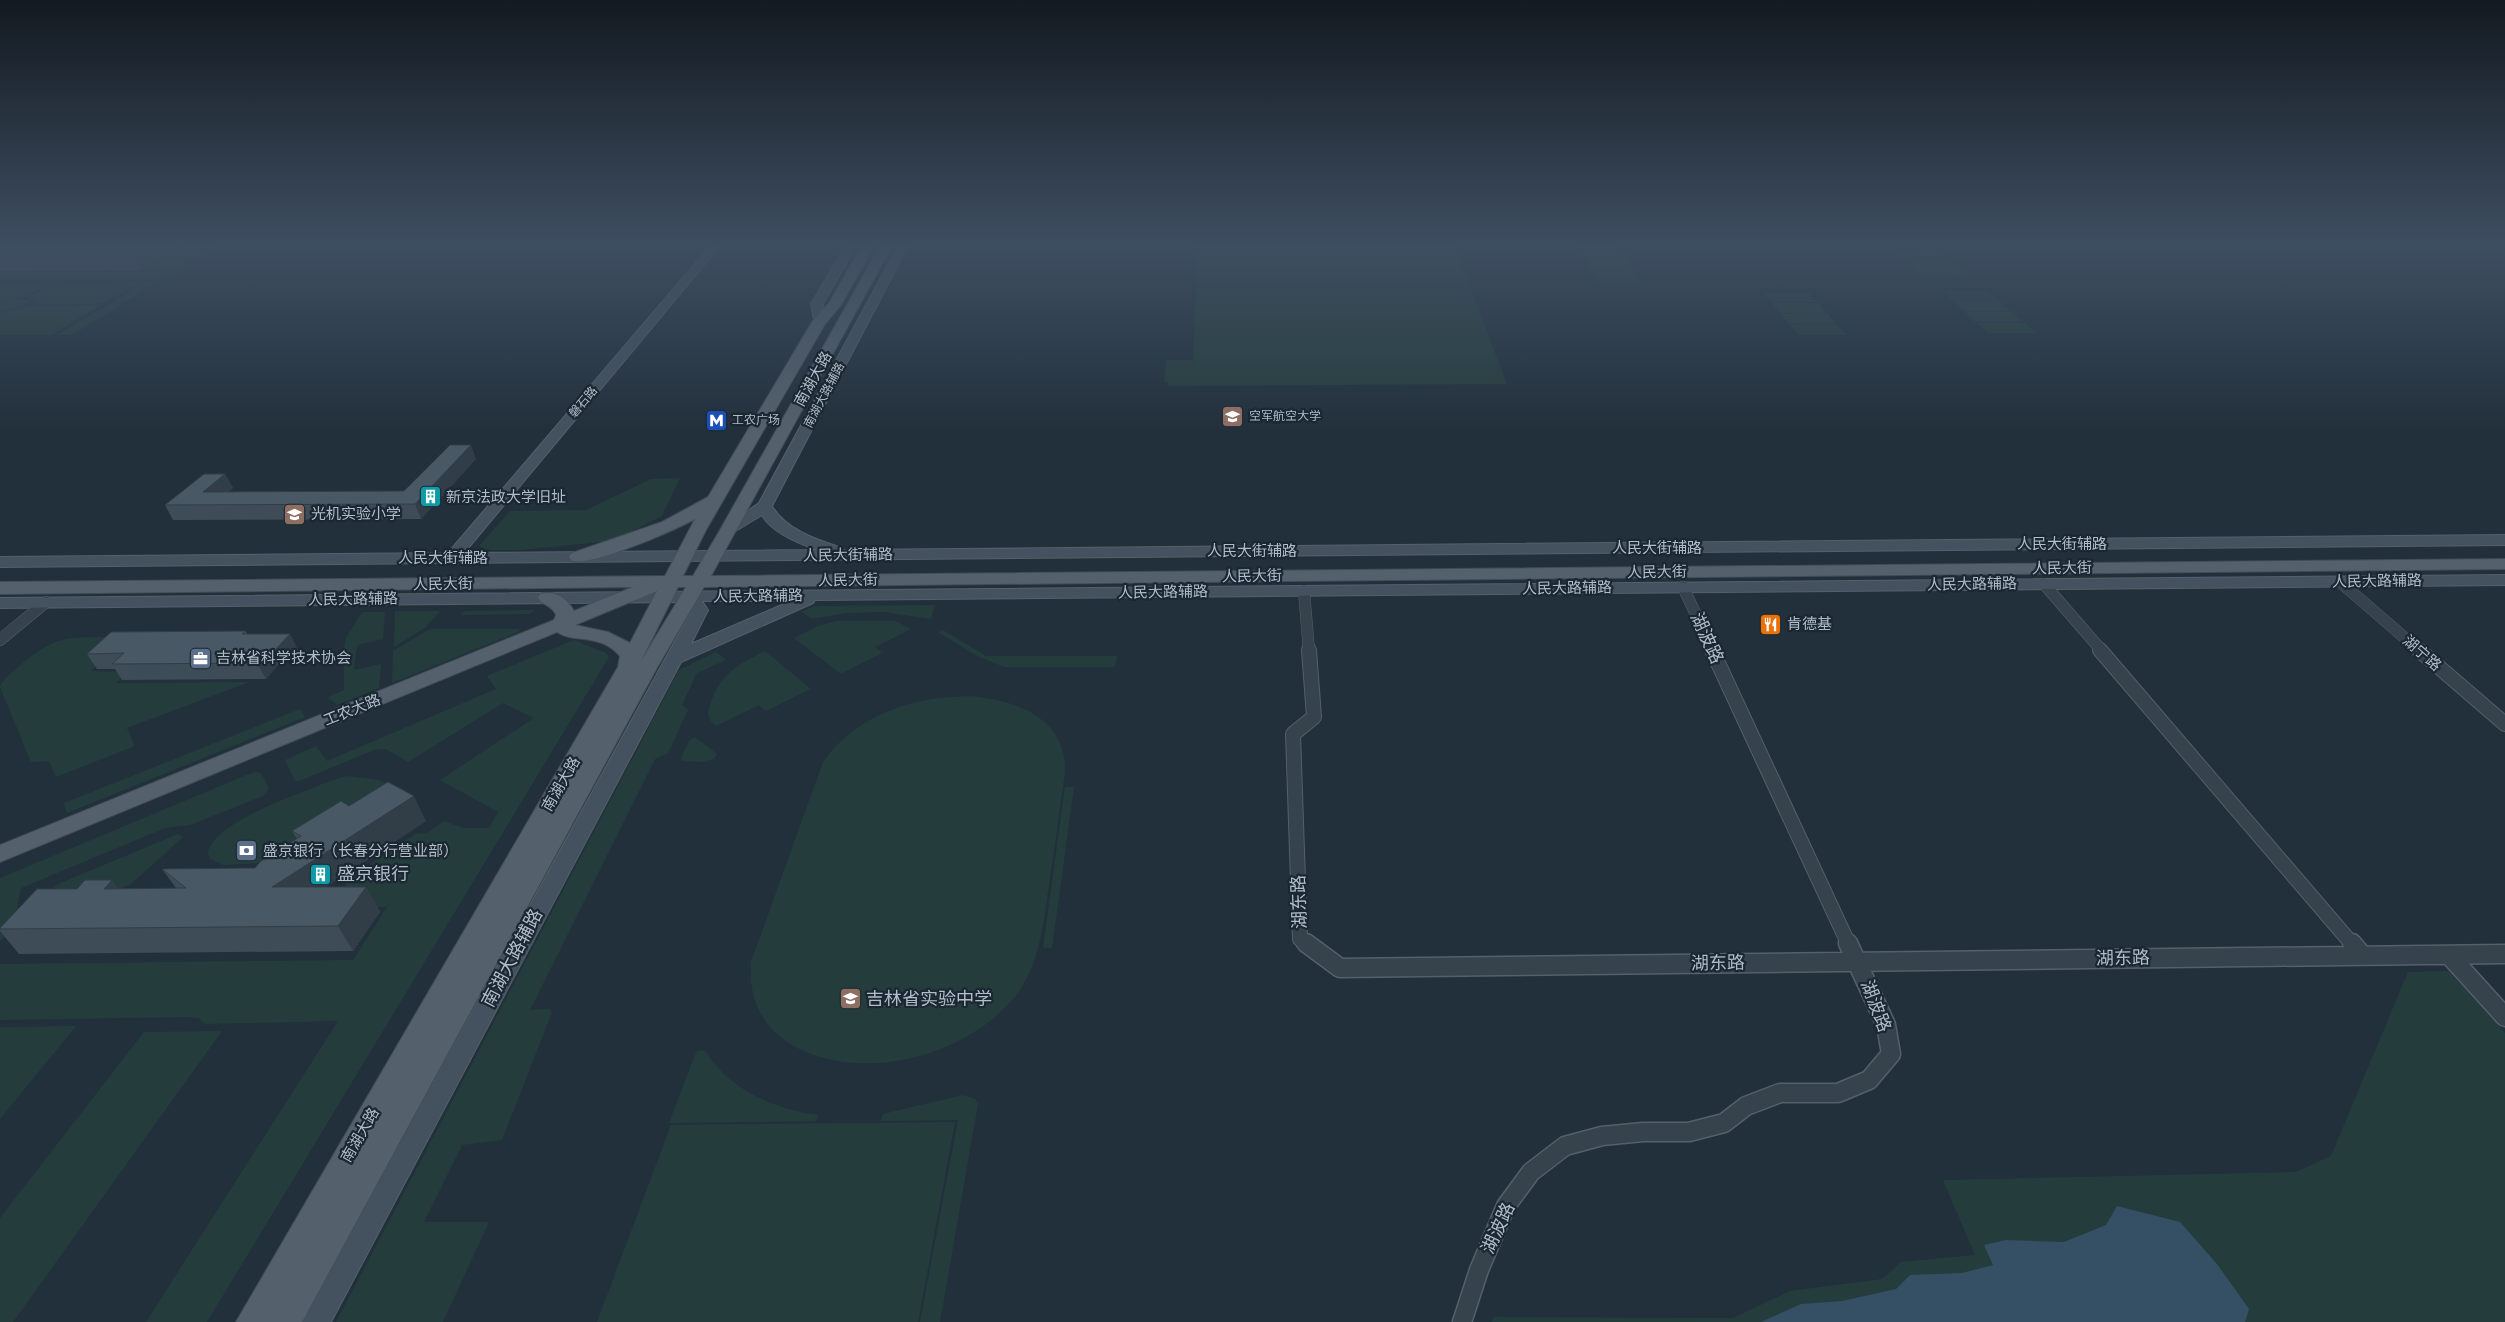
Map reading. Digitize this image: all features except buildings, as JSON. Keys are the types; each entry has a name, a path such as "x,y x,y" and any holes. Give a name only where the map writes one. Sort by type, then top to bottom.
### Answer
{"main road":[{"name":"磐石路","path":"452,558 663,308"},
{"path":"817,308 819,322"},
{"name":"南湖大路","path":"252,1322 628,667 675,581 717,496 819,322 832,308"},
{"name":"南湖大路","path":"284,1322 643,675 675,581 729,530 852,308"},
{"name":"南湖大路辅路","path":"729,530 765,506 870,308"},
{"path":"578,557 615,546 700,510 717,496"},
{"path":"765,506 773,521 810,542 841,552 868,555"},
{"name":"人民大街辅路","path":"0,562 578,557 675,581 868,555 2505,540"},
{"name":"人民大街","path":"0,576 675,581 2505,555"},
{"name":"人民大街","path":"0,588 2505,564"},
{"name":"人民大路辅路","path":"0,603 547,598 675,581 846,595 2505,580"},
{"name":"南湖大路辅路","path":"316,1322 700,610 675,581"},
{"name":"工农大路","path":"0,862 675,581"},
{"path":"673,660 798,602 846,595"},
{"path":"547,598 555,600 563,608 566,615 563,627 589,632 622,645 630,655 628,667"},
{"name":"工农大路","path":"0,854 563,627"}],"street":[{"name":"湖宁路","path":"2339,581 2505,724"},
{"path":"2044,584 2362,956"},
{"name":"湖波路","path":"1462,1322 1479,1270 1506,1206 1531,1172 1565,1146 1602,1136 1643,1132 1689,1132 1724,1123 1746,1106 1780,1093 1838,1093 1869,1080 1891,1054 1886,1025 1683,587"},
{"name":"湖东路","path":"1304,591 1314,717 1293,734 1300,939 1340,968 2505,954"},
{"path":"0,640 46,602"},
{"path":"2449,955 2505,1017"}],"green space":[{"path":"0,308 20,308 0,312"},
{"path":"22,308 97,308 51,335 0,335 0,313"},
{"path":"104,308 116,308 72,335 56,335"},
{"path":"1195,308 1478,308 1507,384 1168,386 1168,382 1164,382 1166,360 1192,360 1193,363"},
{"path":"1776,308 1822,308 1827,313 1780,313"},
{"path":"1960,308 2006,308 2010,311 1964,311"},
{"path":"1965,312 2012,312 2023,322 1975,322"},
{"path":"1781,314 1828,314 1836,324 1789,324"},
{"path":"1977,323 2025,323 2036,333 1988,333"},
{"path":"1790,325 1838,325 1847,335 1799,335"},
{"path":"680,478 662,516 612,541 520,550 487,550 479,546 510,511 586,510 651,479"},
{"path":"935,605 931,619 884,612 846,613 811,619 802,612 814,606"},
{"path":"534,610 530,614 461,615 464,611"},
{"path":"395,611 440,611 426,627 394,647"},
{"path":"362,612 385,612 383,639 357,645 354,670 381,664 379,688 337,705 328,697 344,690 344,648 346,638"},
{"path":"837,621 895,621 911,629 875,647 882,653 841,674 794,638 818,626"},
{"path":"430,629 520,629 518,632 392,683 393,651"},
{"path":"943,630 986,656 1117,656 1115,667 1004,667 975,655 938,632"},
{"path":"115,637 119,646 91,671 127,672 116,683 249,682 127,728 135,746 56,777 49,761 31,762 0,687 1,684 24,662 47,646 67,639"},
{"path":"574,640 606,653 609,657 207,1322 146,1322 338,1021 205,1024 199,1018 186,1017 0,1020 0,964 353,960 387,907 368,907 346,892 345,881 415,834 427,833 444,821 463,828 489,828 498,812 440,780 534,718 503,703 408,762 386,749 374,750 299,781 295,781 285,760 316,746 327,761 496,689 487,676"},
{"path":"765,651 811,689 766,711 759,705 716,726 710,720 708,713 711,701 721,682 735,668"},
{"path":"716,652 726,660 697,673 682,705 688,710 668,753 655,759 530,1010 550,1009 552,1012 502,1140 462,1145 424,1222 489,1222 443,1322 336,1322 679,670"},
{"path":"969,696 1004,702 1020,707 1035,715 1048,725 1057,737 1063,753 1065,772 1044,921 1038,950 1027,977 1020,990 1009,1003 983,1026 952,1044 919,1056 875,1063 848,1062 822,1057 798,1048 777,1034 762,1015 753,991 751,962 823,762 837,745 852,732 869,720 888,711 927,700"},
{"path":"300,709 305,717 67,813 64,803"},
{"path":"695,737 717,754 714,759 704,762 682,761 681,758 690,740"},
{"path":"254,772 261,773 269,788 263,796 190,825 165,828 21,888 13,924 0,941 0,878"},
{"path":"346,776 379,780 397,788 260,863 223,865 210,859 208,854 213,842 224,831 240,820 280,801"},
{"path":"1065,787 1074,787 1052,948 1043,948"},
{"path":"178,834 183,837 130,885 113,891 48,893 58,884"},
{"path":"2449,971 2505,1033 2505,1322 1492,1322 1493,1317 1733,1318 1790,1291 1882,1279 1901,1262 1975,1255 1943,1180 2296,1172 2331,1156 2408,972"},
{"path":"76,1026 0,1119 0,1027"},
{"path":"222,1031 13,1322 0,1322 0,1218 144,1032"},
{"path":"701,1050 706,1052 727,1077 754,1096 786,1108 818,1115 816,1121 669,1123 696,1052"},
{"path":"963,1095 975,1099 978,1104 940,1322 920,1322 958,1120 881,1121 883,1114"},
{"path":"955,1122 918,1322 597,1322 671,1125"}],"water":[{"path":"2117,1206 2180,1222 2217,1264 2249,1309 2245,1322 1761,1322 1801,1304 1842,1301 1896,1289 1910,1275 1962,1273 1993,1265 1984,1245 2006,1240 2064,1242 2106,1225"}],"place":[{"name":"空军航空大学","path":"1233,416"},
{"name":"工农广场","path":"716,420"},
{"name":"新京法政大学旧址","path":"430,497"},
{"name":"光机实验小学","path":"295,514"},
{"name":"肯德基","path":"1771,624"},
{"name":"吉林省科学技术协会","path":"200,658"},
{"name":"盛京银行（长春分行营业部）","path":"247,851"},
{"name":"盛京银行","path":"321,874"},
{"name":"吉林省实验中学","path":"850,999"}]}
